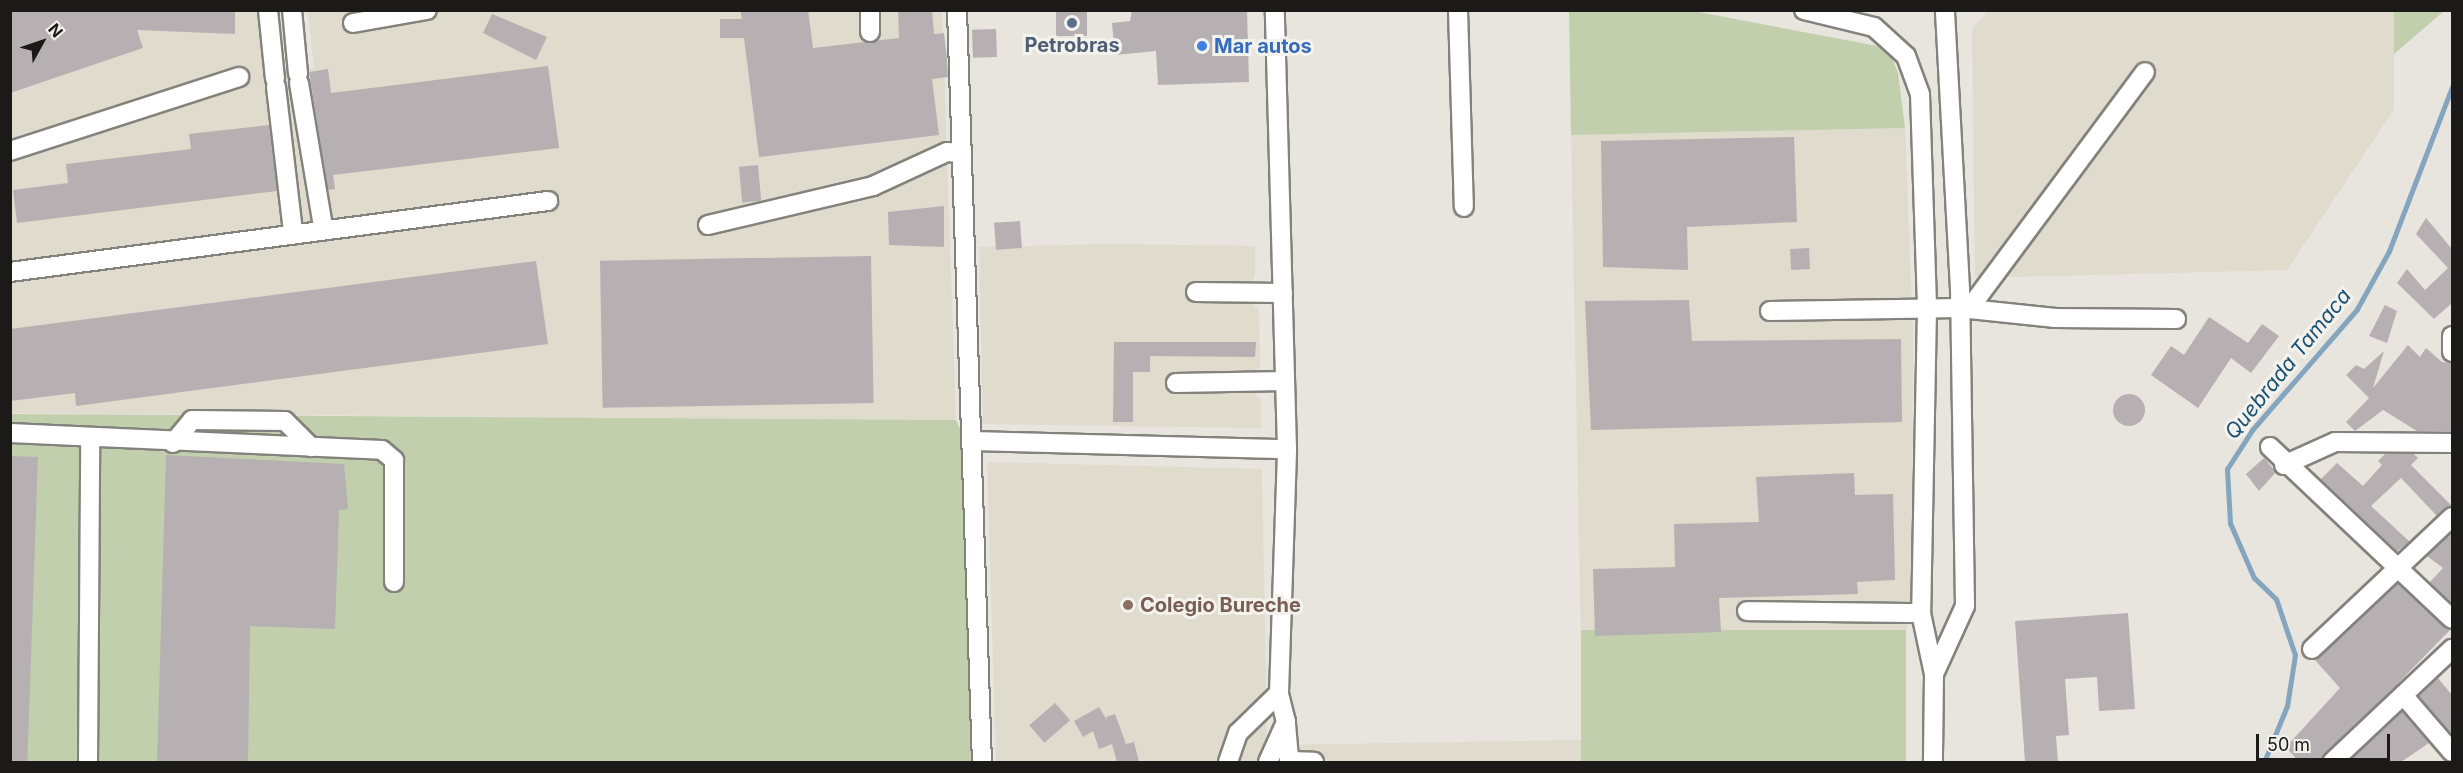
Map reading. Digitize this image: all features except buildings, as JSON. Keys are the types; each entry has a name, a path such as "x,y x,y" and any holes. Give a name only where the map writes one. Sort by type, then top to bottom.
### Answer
{"street":[{"path":"268,10 293,232"},
{"path":"292,10 298,79 323,227"},
{"path":"353,23 427,10"},
{"path":"870,10 870,32"},
{"path":"957,10 982,762"},
{"path":"1275,10 1287,448 1280,693 1290,762 1314,762"},
{"path":"1458,10 1464,207"},
{"path":"1804,10 1874,27 1906,56 1920,94 1927,309 1921,613 1934,674 1933,762"},
{"path":"1934,674 1965,606 1965,308 1945,10"},
{"path":"1965,308 2145,72"},
{"path":"10,151 239,77"},
{"path":"1920,94 1949,92"},
{"path":"708,225 873,186 947,152 962,153"},
{"path":"10,272 323,227 548,201"},
{"path":"1196,292 1283,293"},
{"path":"1770,311 1965,308 2055,318 2176,319"},
{"path":"1176,383 1284,381"},
{"path":"173,443 192,420 285,421 311,447"},
{"path":"10,433 90,440 382,450 394,460 394,582"},
{"path":"88,762 90,440"},
{"path":"972,441 1287,448"},
{"path":"2284,465 2335,442 2452,443"},
{"path":"2270,447 2284,465 2452,619"},
{"path":"2312,649 2452,517"},
{"path":"1747,611 1921,613"},
{"path":"2332,762 2452,649"},
{"path":"1228,762 1238,733 1280,693"},
{"path":"2403,695 2452,752"},
{"path":"1268,762 1286,722"}],"shaded area":[{"path":"1989,10 2394,11 2394,109 2287,270 1975,278 1972,29"},
{"path":"10,11 259,11 270,75 314,68 308,11 942,11 956,420 11,413"},
{"path":"1905,128 1913,334 1912,598 1906,630 1581,641 1571,135"},
{"path":"1110,244 1255,246 1255,277 1248,285 1250,301 1259,310 1260,367 1251,374 1253,392 1261,400 1261,428 983,424 979,247"},
{"name":"Colegio Bureche","path":"987,462 1262,469 1267,745 1583,740 1584,762 996,762"}],"green space":[{"path":"2394,10 2444,11 2394,54"},
{"path":"1569,11 1693,11 1888,48 1898,73 1905,128 1571,135"},
{"path":"11,414 956,420 965,440 971,762 11,762"},
{"path":"1581,630 1906,630 1906,762 1581,762"}],"waterway":[{"name":"Quebrada Tamaca","path":"2264,762 2287,706 2295,655 2276,599 2254,578 2230,523 2227,469 2252,430 2357,309 2389,251 2452,87"}],"place":[{"name":"Petrobras","path":"1072,23"},
{"name":"Mar autos","path":"1202,46"},
{"name":"Colegio Bureche","path":"1128,605"}]}
